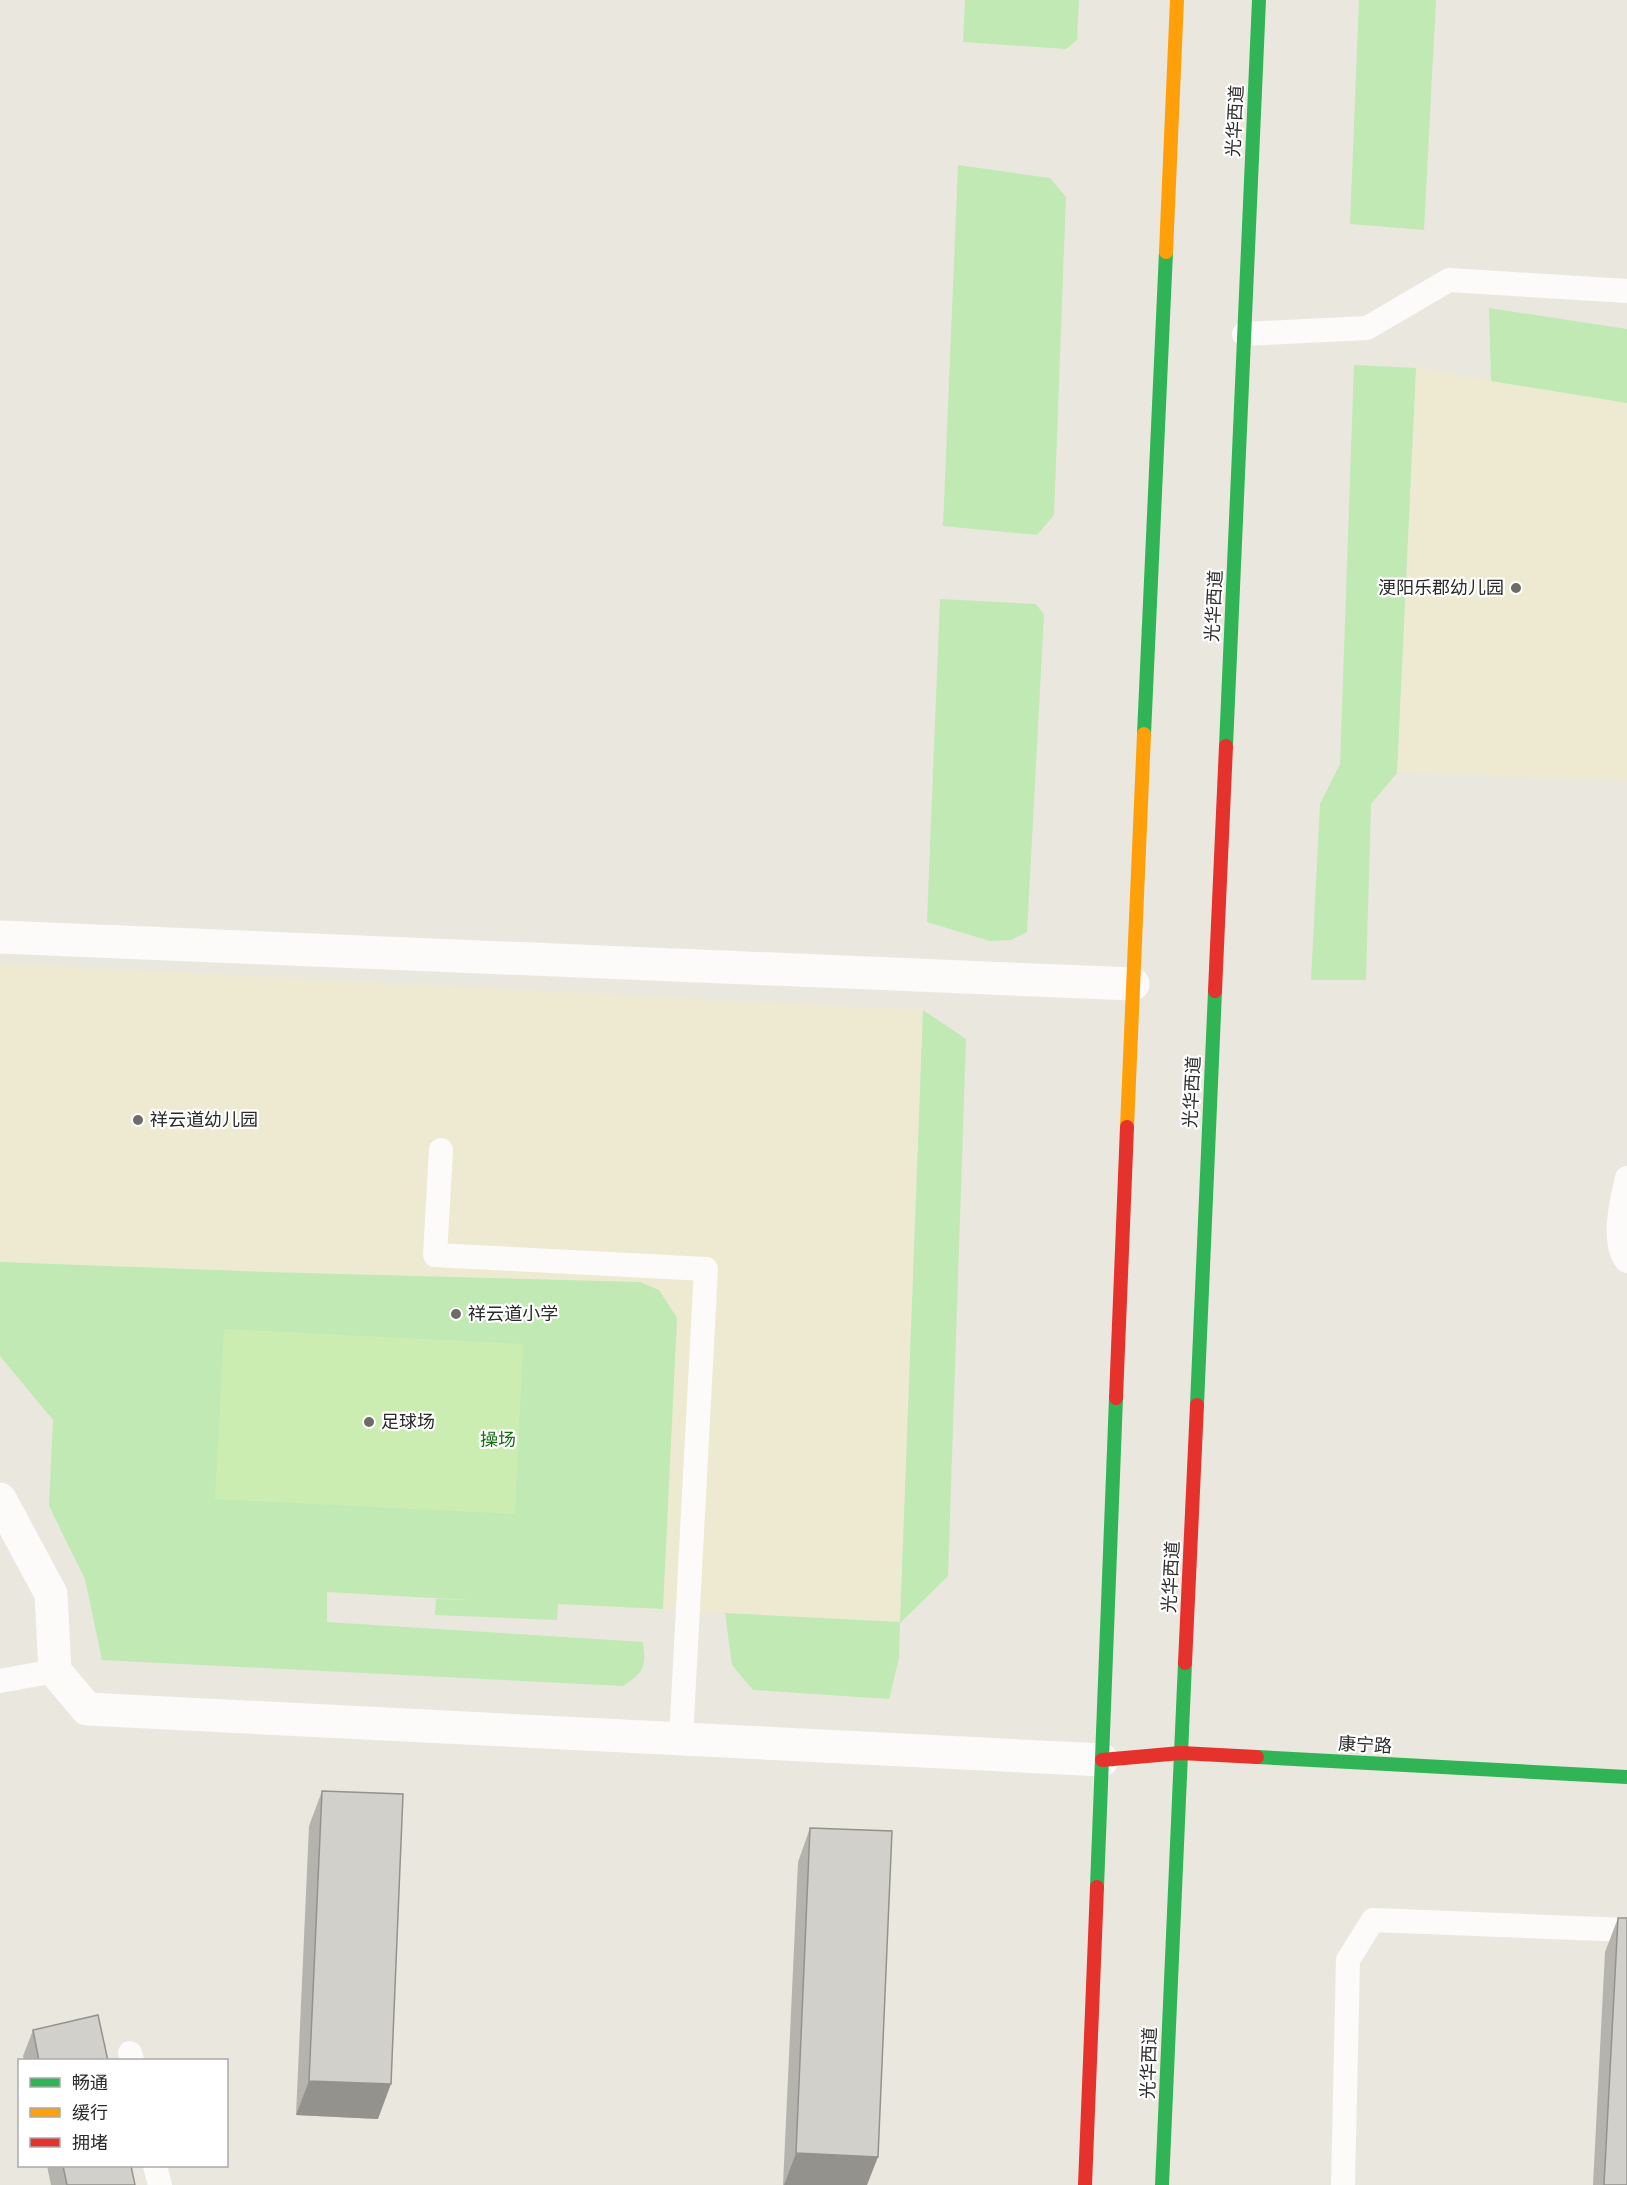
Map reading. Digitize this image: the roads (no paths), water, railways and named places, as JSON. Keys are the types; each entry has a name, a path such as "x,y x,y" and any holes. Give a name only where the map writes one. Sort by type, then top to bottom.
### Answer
{"main road":[{"path":"1085,2185 1133,984 1177,0"},
{"name":"光华西道","path":"1162,2185 1259,0"},
{"name":"康宁路","path":"1102,1760 1181,1753 1627,1777"}],"street":[{"path":"0,938 1133,984"},
{"path":"0,1499 15,1523 51,1594 55,1671 87,1709 1102,1760"}],"lane":[{"path":"1244,334 1367,328 1449,280 1627,291"},
{"path":"441,1150 435,1255 706,1269 681,1739"},
{"path":"1627,1178 1618,1218 1622,1255 1627,1261"},
{"path":"0,1681 55,1671"},
{"path":"1343,2185 1348,1960 1372,1920 1627,1930"},
{"path":"155,2167 160,2185"}],"place":[{"name":"浭阳乐郡幼儿园","path":"1516,588"},
{"name":"祥云道幼儿园","path":"138,1120"},
{"name":"祥云道小学","path":"456,1314"},
{"name":"足球场","path":"369,1422"}],"park label":[{"name":"操场","path":"498,1440"}]}
